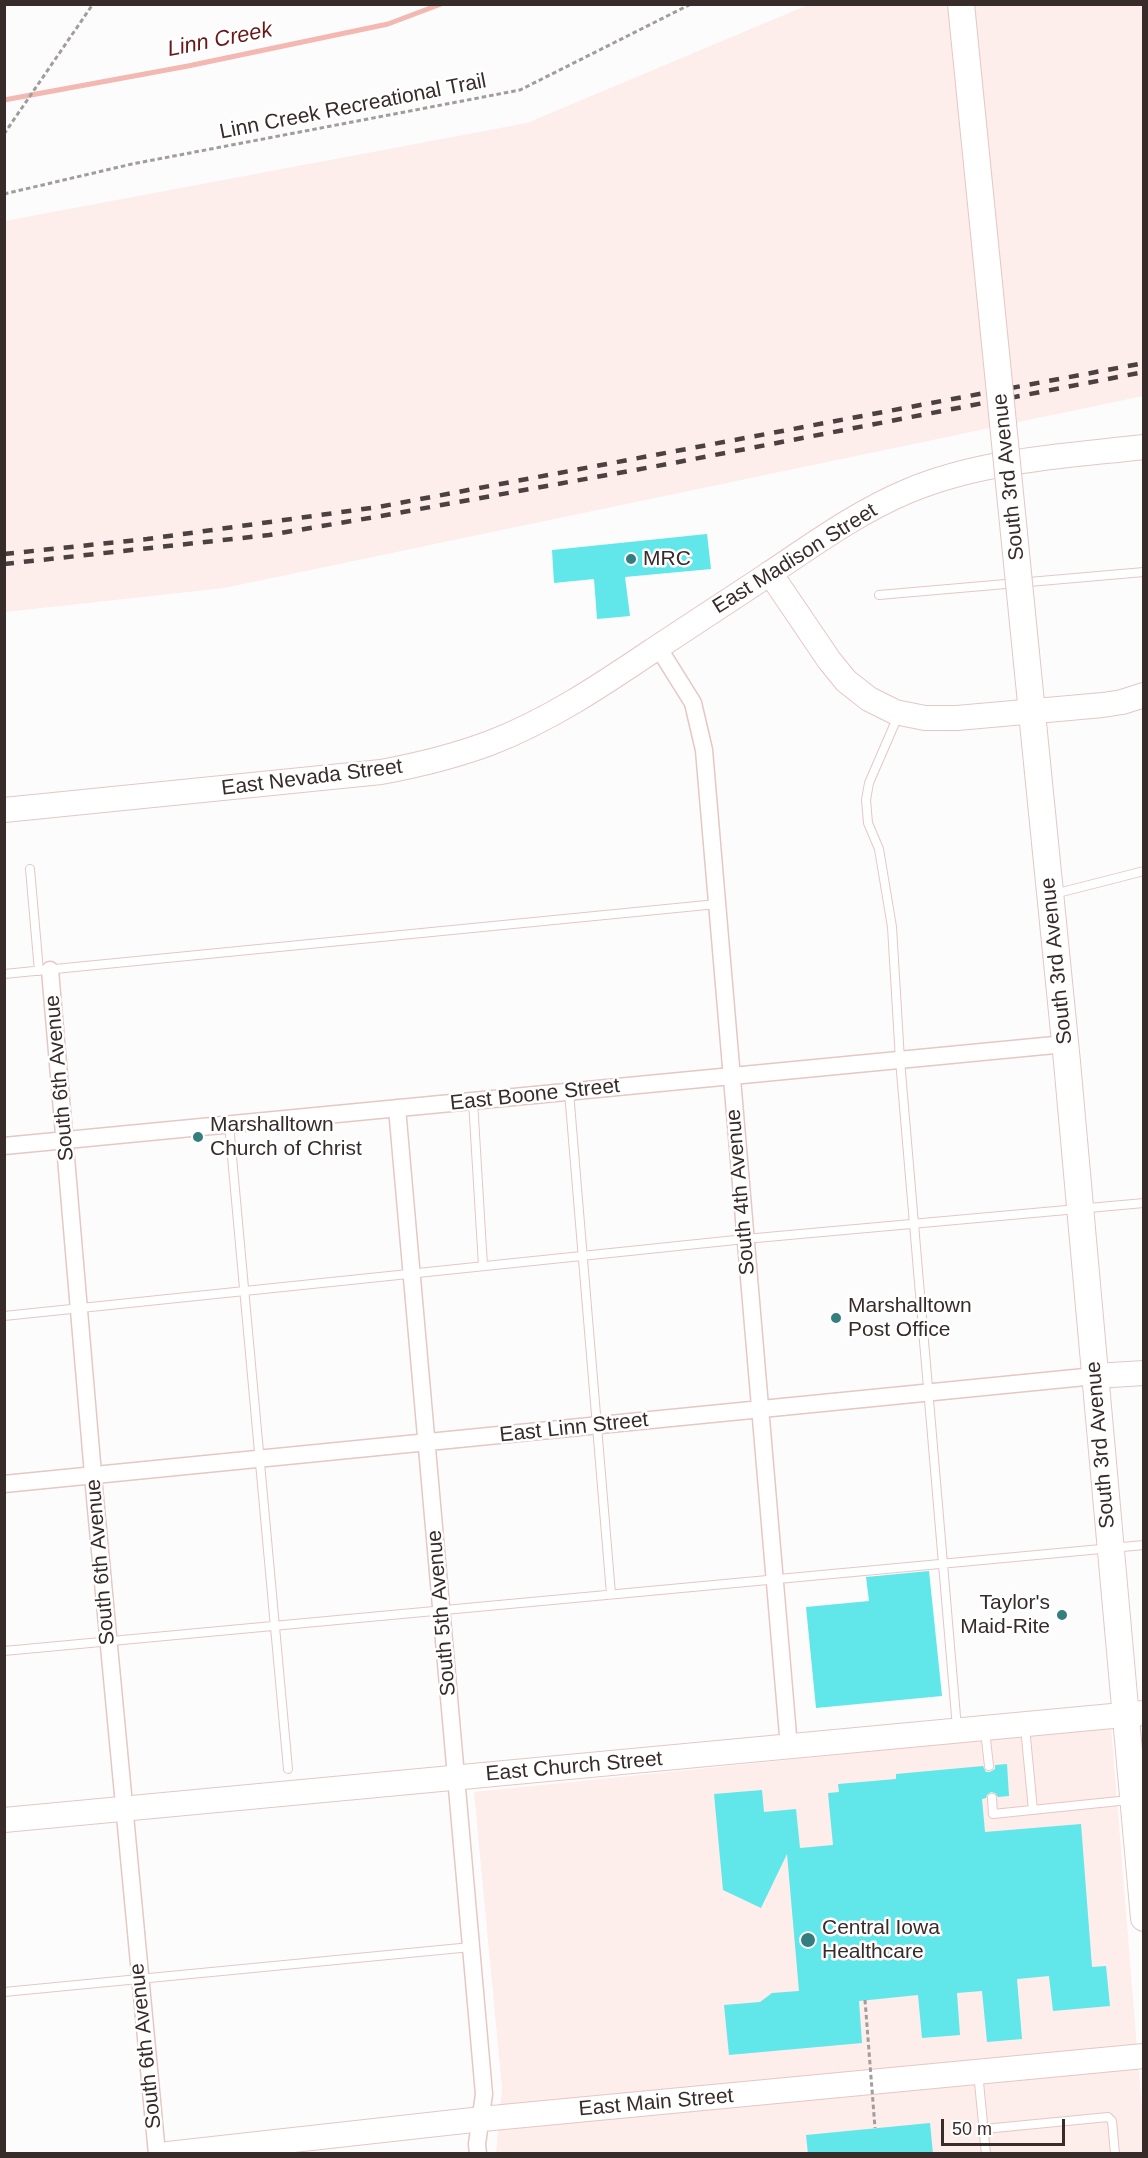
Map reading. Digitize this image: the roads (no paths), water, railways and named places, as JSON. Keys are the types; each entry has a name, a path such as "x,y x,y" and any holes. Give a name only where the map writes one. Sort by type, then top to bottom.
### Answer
{"main road":[{"name":"South 3rd Avenue","path":"961,4 1065,1044 1110,1548 1134,1714 1133,1800 1142,1881 1143,1918"},
{"name":"East Madison Street","path":"603,684 831,531 908,491 977,469 1029,460 1143,447"},
{"path":"771,573 829,660 846,681 869,699 899,712 925,718 957,718 1112,704 1143,695"},
{"name":"East Nevada Street","path":"4,810 381,772 437,761 492,742 546,717 603,684"},
{"name":"East Linn Street","path":"1095,1376 1143,1372"},
{"name":"East Church Street","path":"4,1820 1134,1714"},
{"name":"East Main Street","path":"168,2154 482,2119 1143,2056"}],"street":[{"name":"South 4th Avenue","path":"658,647 693,703 704,750 789,1747"},
{"name":"South 6th Avenue","path":"45,970 66,1140 93,1475 156,2154"},
{"name":"East Boone Street","path":"4,1146 1065,1044"},
{"name":"South 5th Avenue","path":"397,1108 484,2094 477,2144 478,2154"},
{"name":"East Linn Street","path":"4,1484 1095,1376"}],"lane":[{"path":"879,596 1143,572"},
{"path":"899,712 869,783 866,800 868,823 879,849 892,927 900,1060 958,1731"},
{"path":"30,869 45,970"},
{"path":"1050,894 1143,871"},
{"path":"4,974 717,904"},
{"path":"569,1092 611,1594"},
{"path":"473,1101 483,1266"},
{"path":"229,1124 288,1769"},
{"path":"4,1316 745,1239 1143,1203"},
{"path":"4,1651 1143,1545"},
{"path":"1025,1725 1033,1810"},
{"path":"985,1728 989,1766"},
{"path":"992,1798 993,1814 1133,1800"},
{"path":"4,1992 471,1947"},
{"path":"978,2072 986,2154"},
{"path":"984,2129 1108,2117 1112,2121 1115,2154"}],"waterway":[{"name":"Linn Creek","path":"4,100 188,66 388,24 441,4"}],"railway":[{"path":"4,554 147,539 378,507 1144,363"},
{"path":"4,564 269,535 668,464 1144,372"}],"place":[{"name":"MRC","path":"631,559"},
{"name":"Marshalltown Church of Christ","path":"198,1137"},
{"name":"Marshalltown Post Office","path":"836,1318"},
{"name":"Taylor's Maid-Rite","path":"1062,1615"},
{"name":"Central Iowa Healthcare","path":"808,1940"}]}
